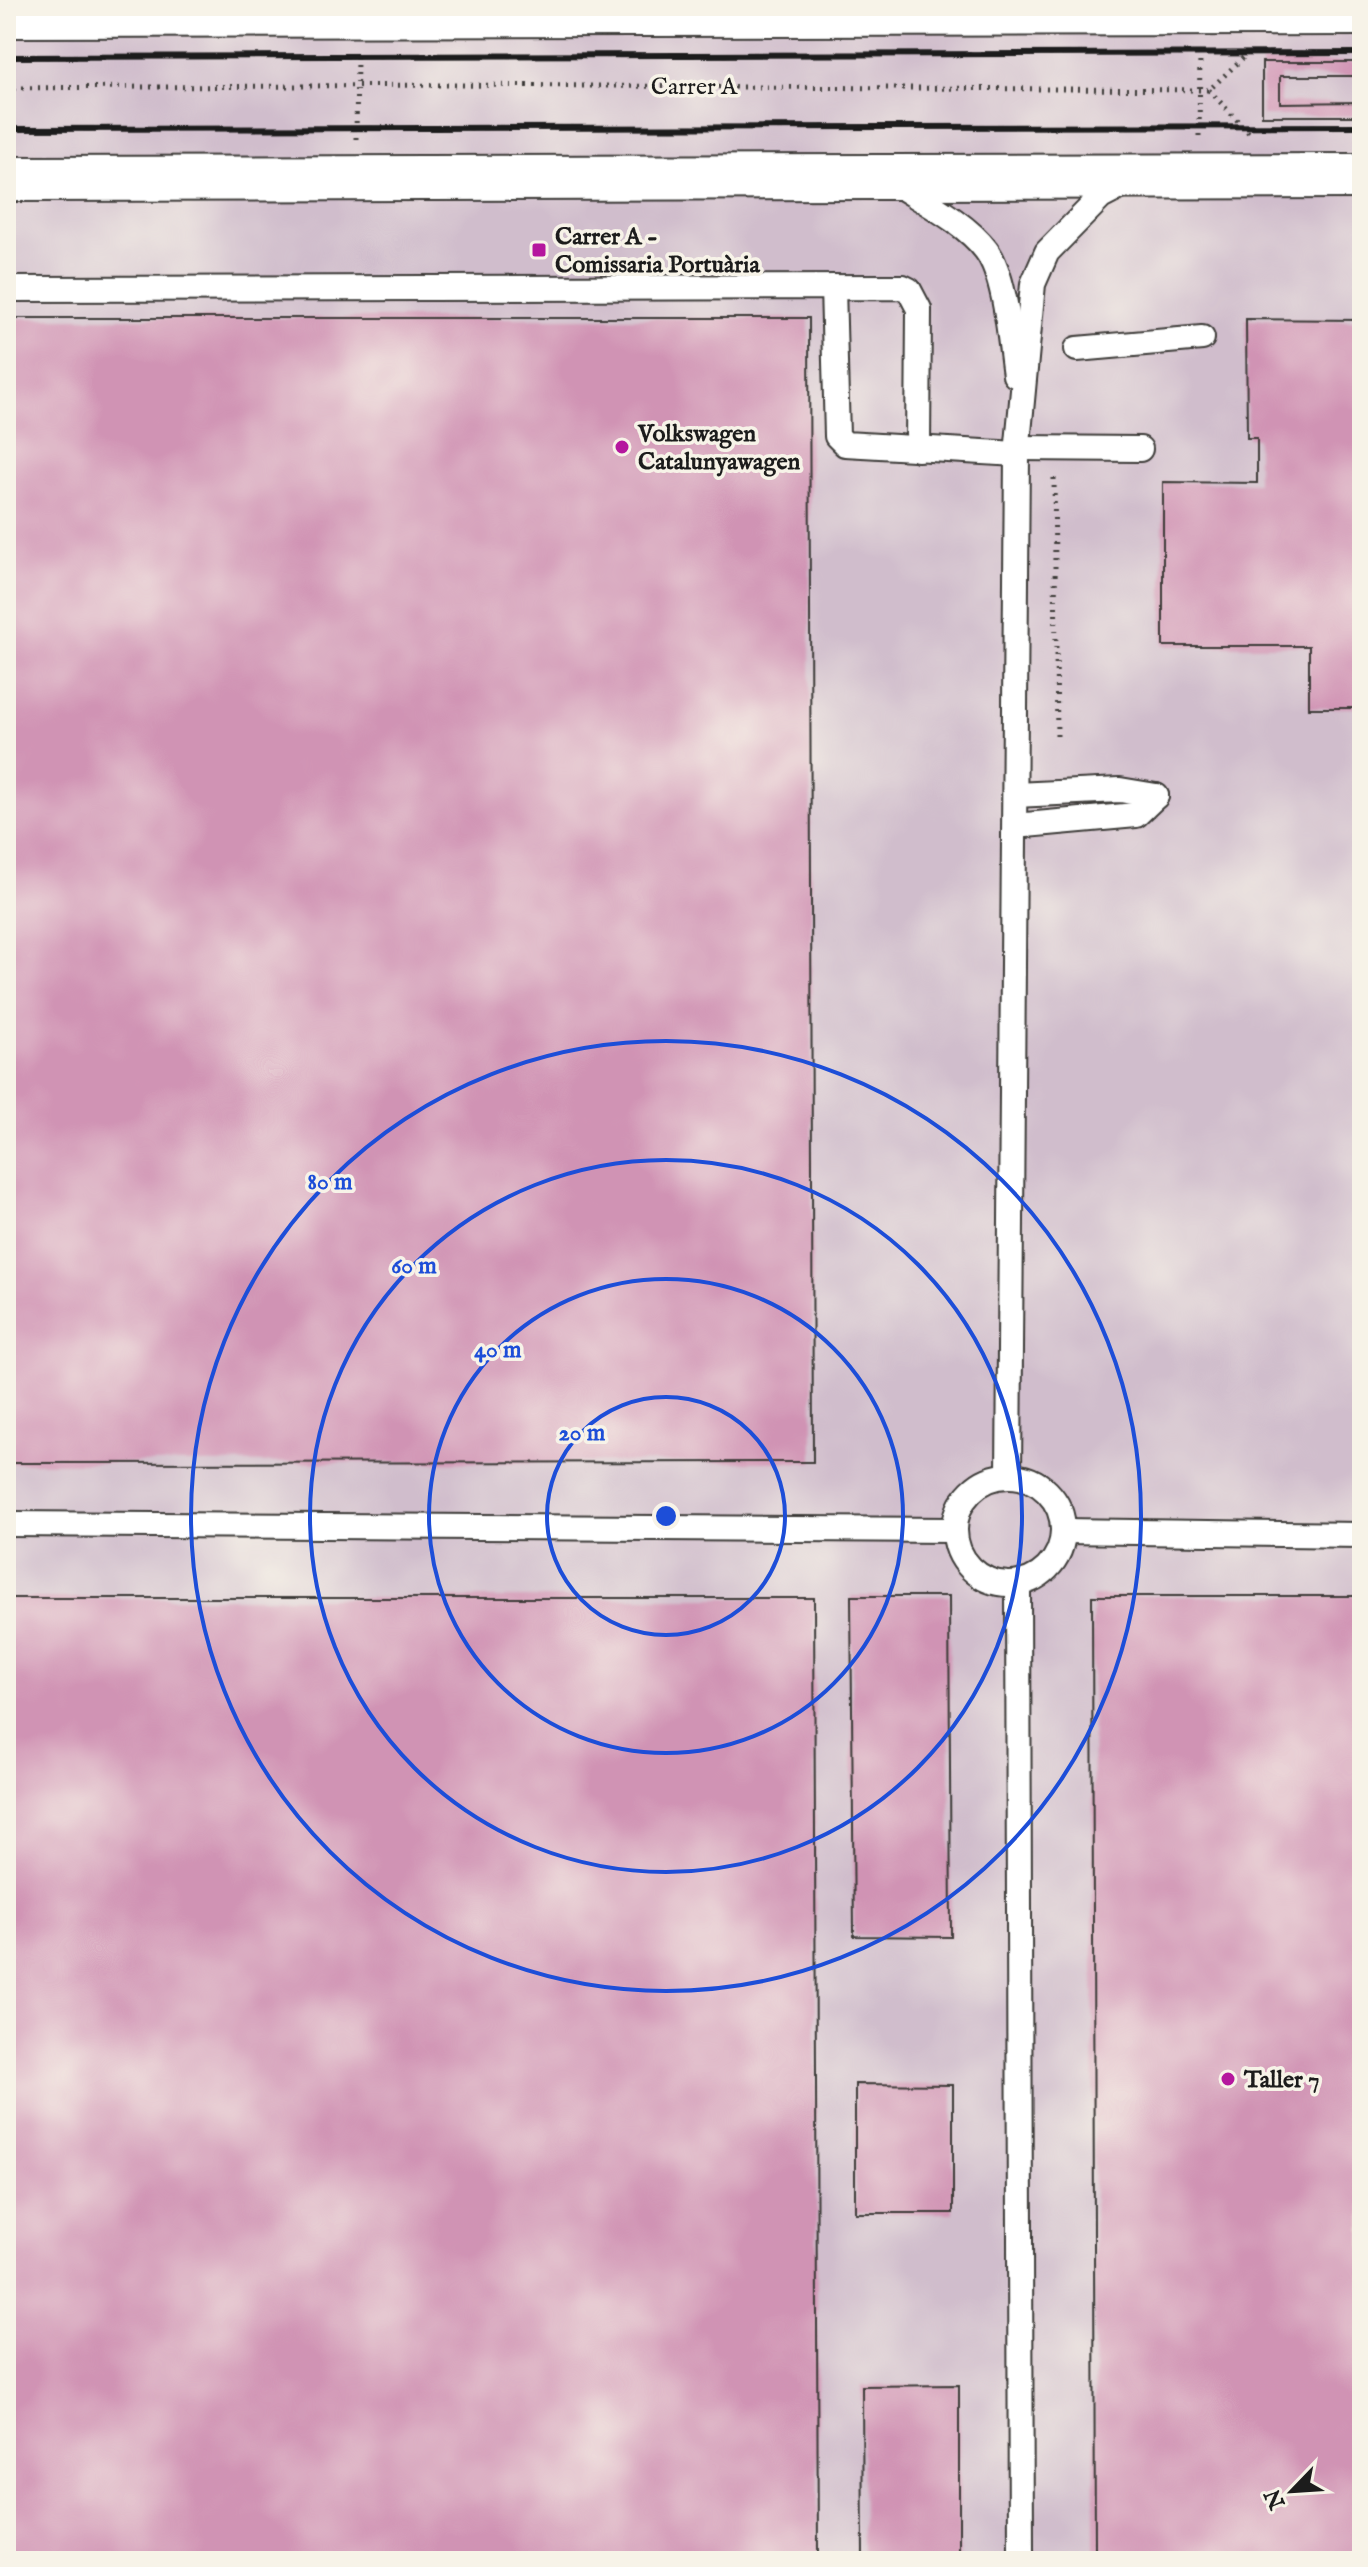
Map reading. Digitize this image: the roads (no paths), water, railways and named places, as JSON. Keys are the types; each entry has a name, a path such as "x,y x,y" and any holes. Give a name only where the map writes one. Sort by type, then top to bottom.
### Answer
{"main road":[{"path":"6,15 1362,13"},
{"path":"6,179 1362,176"}],"lane":[{"path":"1009,1476 1017,451 1020,407 1033,284 1047,252 1101,197 1144,175"},
{"path":"886,177 964,229 987,251 1000,280 1020,407"},
{"path":"833,287 837,436 845,444 1017,451 1140,449"},
{"path":"6,289 903,287 909,290 919,309 918,449"},
{"path":"1077,349 1202,338"},
{"path":"1015,795 1120,790 1156,796 1136,815 1015,826"},
{"path":"1009,1476 1036,1484 1050,1496 1059,1512 1063,1531 1059,1549 1050,1566 1035,1578 1018,1584 990,1581 974,1572 958,1548 955,1530 962,1503 974,1489 990,1480 1009,1476"},
{"path":"6,1524 955,1530"},
{"path":"1063,1531 1362,1535"},
{"path":"1018,1584 1021,2561"}],"railway":[{"path":"6,57 1362,53"},
{"path":"6,129 1362,126"}],"place":[{"name":"Carrer A - Comissaria Portuària","path":"539,250"},
{"name":"Volkswagen Catalunyawagen","path":"622,447"},
{"name":"Taller 7","path":"1228,2079"}]}
